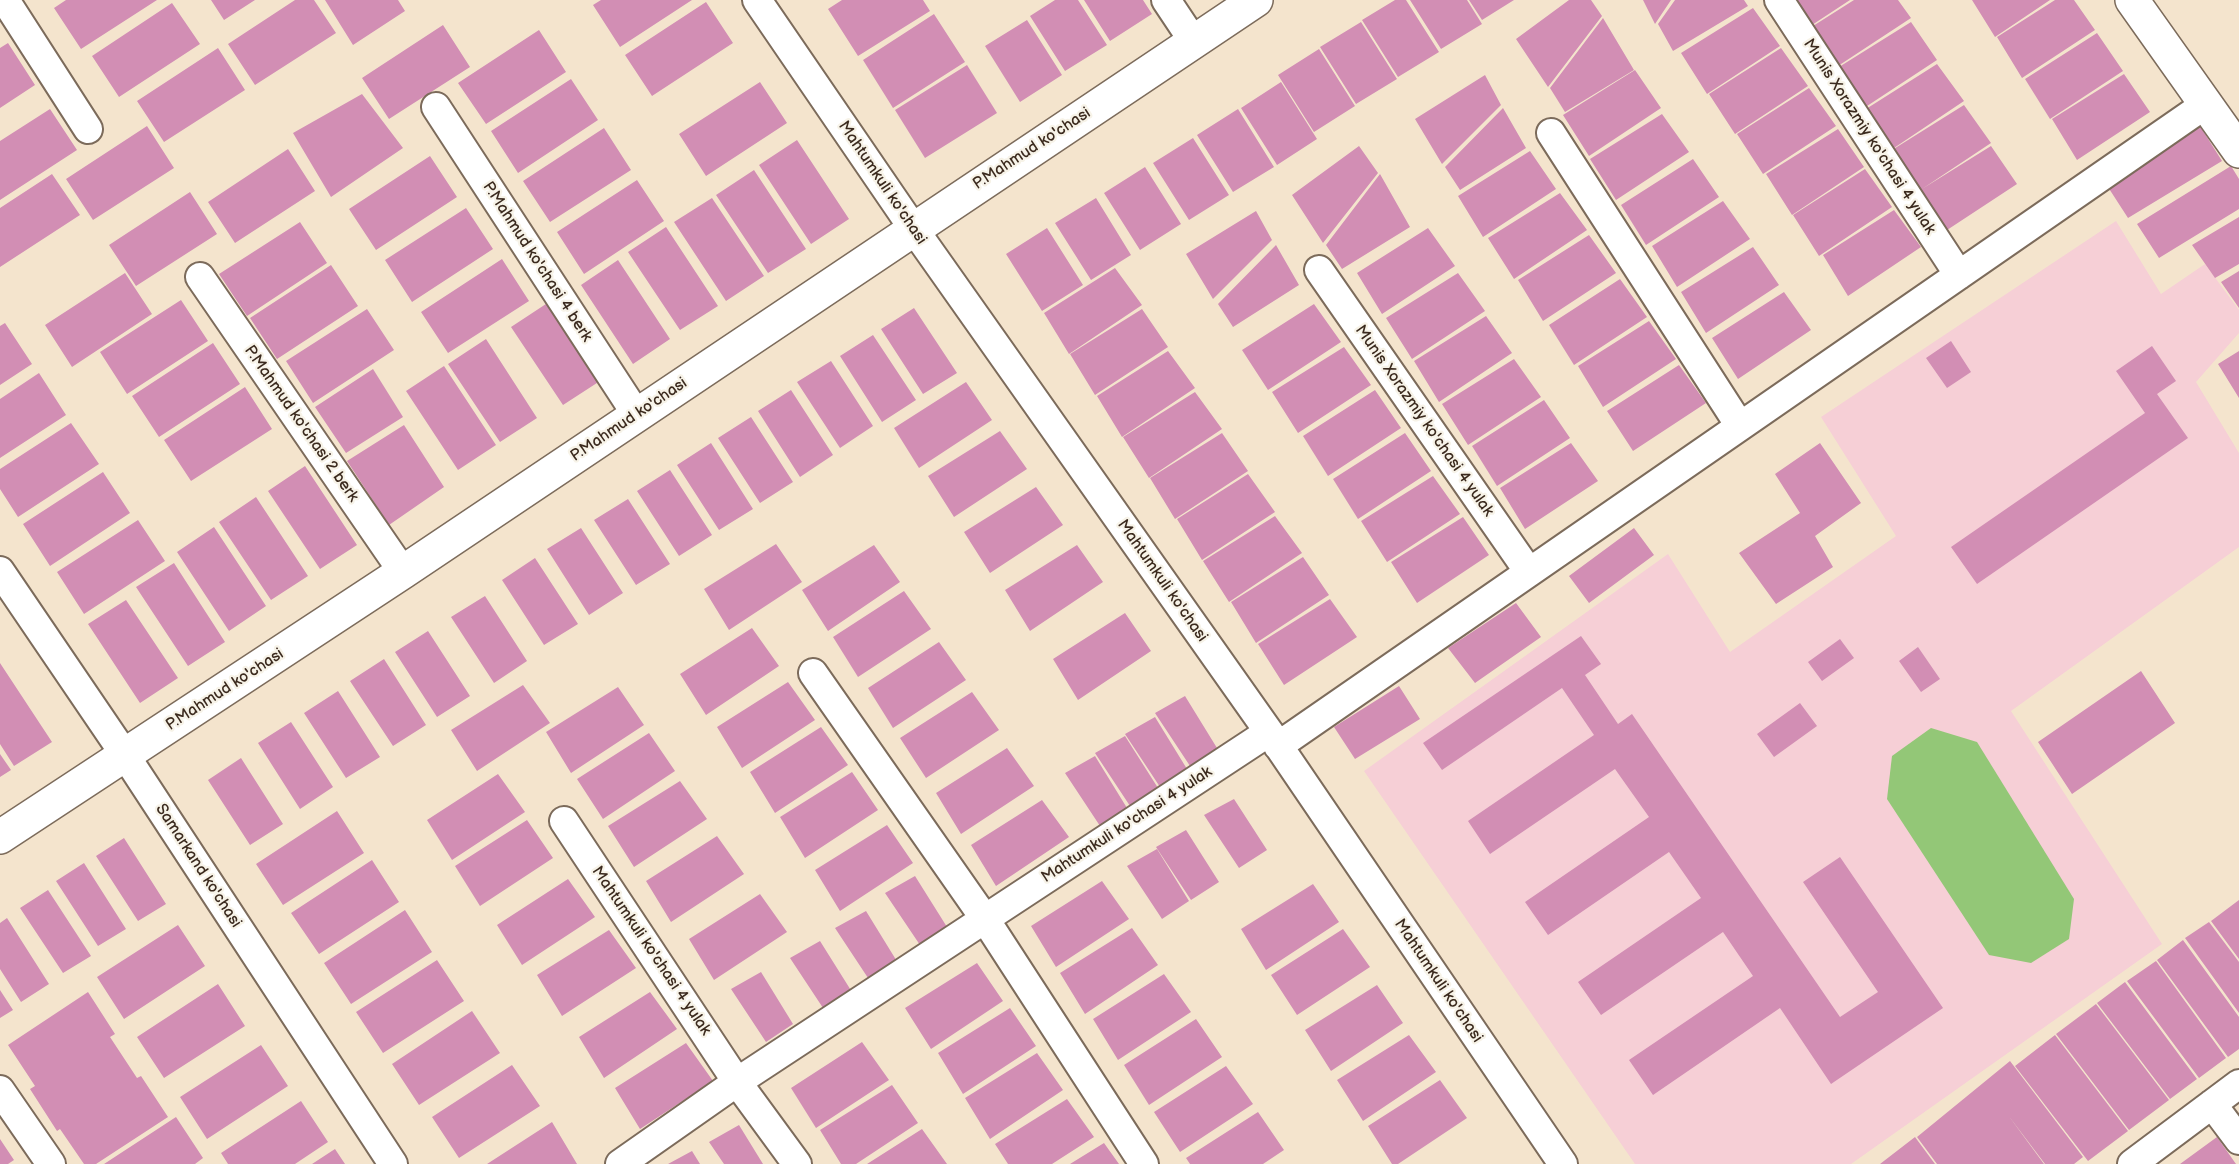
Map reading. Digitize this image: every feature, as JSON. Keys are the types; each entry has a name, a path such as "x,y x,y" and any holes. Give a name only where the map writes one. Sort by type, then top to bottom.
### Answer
{"street":[{"path":"5,0 88,129"},
{"name":"Mahtumkuli ko'chasi","path":"757,0 913,228 1273,739 1563,1164"},
{"path":"1166,0 1194,42"},
{"name":"P.Mahmud ko'chasi","path":"0,837 633,419 913,228 1256,0"},
{"name":"Munis Xorazmiy ko'chasi 4 yulak","path":"1779,0 1959,275"},
{"path":"2132,0 2239,151"},
{"path":"1273,739 1529,572 2206,104"},
{"name":"P.Mahmud ko'chasi 4 berk","path":"436,107 631,405 633,419"},
{"path":"1551,133 1740,426"},
{"name":"Munis Xorazmiy ko'chasi 4 yulak","path":"1319,270 1529,572"},
{"name":"P.Mahmud ko'chasi 2 berk","path":"200,277 403,572"},
{"name":"Samarkand ko'chasi","path":"0,571 125,755 393,1164"},
{"path":"813,673 985,919 1144,1164"},
{"name":"Mahtumkuli ko'chasi 4 yulak","path":"620,1164 737,1082 985,919 1273,739"},
{"name":"Mahtumkuli ko'chasi 4 yulak","path":"564,821 737,1082 797,1164"},
{"path":"2132,1164 2239,1084"},
{"path":"0,1090 51,1164"},
{"path":"2212,1104 2239,1140"}],"shaded area":[{"path":"2116,221 2161,294 2205,264 2239,310 2239,333 2196,382 2239,453 2239,547 2011,711 2162,944 1851,1164 1635,1164 1364,771 1668,554 1730,652 1896,536 1821,417"}],"green space":[{"path":"1931,728 1977,742 2074,899 2069,939 2031,963 1989,955 1887,799 1892,756"}],"building":[{"path":"66,0 157,0 81,49 54,8"},
{"path":"211,0 255,0 224,20"},
{"path":"295,0 314,0 336,33 255,85 228,44"},
{"path":"325,0 398,0 405,11 353,45"},
{"path":"601,0 692,0 620,47 593,5"},
{"path":"842,0 923,0 930,11 858,56 828,9"},
{"path":"1055,0 1078,0 1107,45 1065,71 1030,16"},
{"path":"1084,0 1143,0 1152,14 1110,41"},
{"path":"1395,0 1406,0 1439,52 1398,77 1362,20"},
{"path":"1410,0 1467,0 1482,24 1441,49"},
{"path":"1469,0 1514,0 1482,20"},
{"path":"1569,0 1591,0 1602,16 1548,87 1516,39"},
{"path":"1643,0 1671,0 1655,24"},
{"path":"1675,0 1744,0 1748,6 1673,51 1658,24"},
{"path":"1796,0 1850,0 1812,25"},
{"path":"1854,0 1898,0 1911,18 1838,66 1813,26"},
{"path":"1972,0 2050,0 1995,37"},
{"path":"2055,0 2074,0 2095,30 2022,78 1997,37"},
{"path":"706,2 733,43 652,96 625,55"},
{"path":"172,3 200,44 119,97 92,56"},
{"path":"1753,8 1780,46 1707,94 1681,53"},
{"path":"934,14 965,62 893,108 863,60"},
{"path":"1603,18 1634,70 1565,112 1550,88"},
{"path":"1027,20 1062,75 1020,102 985,46"},
{"path":"1361,22 1397,79 1356,104 1320,47"},
{"path":"1911,22 1937,60 1864,108 1839,67"},
{"path":"443,25 470,67 389,119 362,78"},
{"path":"539,30 566,72 486,124 458,83"},
{"path":"2097,33 2123,71 2050,119 2025,79"},
{"path":"8,43 35,85 0,108 0,48"},
{"path":"218,48 245,90 164,142 137,101"},
{"path":"1781,48 1808,86 1735,134 1709,94"},
{"path":"1319,49 1355,106 1314,132 1278,75"},
{"path":"1937,64 1964,101 1891,150 1866,109"},
{"path":"967,65 997,113 925,158 895,110"},
{"path":"1635,70 1661,108 1589,156 1563,115"},
{"path":"2124,74 2150,112 2077,160 2052,119"},
{"path":"1485,75 1501,105 1442,164 1415,119"},
{"path":"571,79 598,120 518,173 491,131"},
{"path":"760,82 787,123 706,176 679,134"},
{"path":"1281,82 1317,139 1277,165 1241,108"},
{"path":"1809,88 1836,126 1763,174 1737,134"},
{"path":"362,94 403,148 331,197 293,133"},
{"path":"1964,105 1991,143 1922,189 1991,146 2017,184 1944,232 1892,150"},
{"path":"1503,108 1526,148 1460,190 1445,167"},
{"path":"50,109 77,150 0,200 0,141"},
{"path":"1238,109 1274,167 1233,192 1197,135"},
{"path":"1662,114 1689,152 1616,200 1590,159"},
{"path":"147,126 174,168 93,220 66,179"},
{"path":"2200,126 2222,161 2128,218 2106,184"},
{"path":"604,128 631,170 550,222 523,181"},
{"path":"1838,129 1864,167 1792,215 1766,174"},
{"path":"1193,138 1229,195 1189,220 1153,163"},
{"path":"797,140 849,219 811,244 759,165"},
{"path":"1359,146 1378,173 1323,243 1292,195"},
{"path":"288,149 315,191 235,243 208,202"},
{"path":"1530,151 1556,189 1483,237 1458,196"},
{"path":"430,156 457,197 376,250 349,209"},
{"path":"1693,159 1719,197 1646,245 1621,205"},
{"path":"2231,166 2239,179 2239,209 2159,258 2137,224"},
{"path":"1145,167 1181,224 1140,250 1104,193"},
{"path":"1865,169 1892,207 1819,256 1793,215"},
{"path":"754,170 806,249 768,273 716,195"},
{"path":"52,174 80,215 0,267 0,208"},
{"path":"1380,174 1410,227 1342,269 1326,245"},
{"path":"637,180 664,221 584,274 557,232"},
{"path":"190,192 217,234 136,286 109,245"},
{"path":"1560,193 1587,230 1514,279 1488,238"},
{"path":"712,198 764,276 726,301 674,222"},
{"path":"1096,198 1131,255 1091,280 1055,223"},
{"path":"1723,201 1750,239 1677,287 1652,246"},
{"path":"466,208 493,249 412,302 385,260"},
{"path":"1894,210 1921,247 1848,296 1823,255"},
{"path":"1256,211 1272,240 1213,299 1186,254"},
{"path":"2239,217 2239,264 2215,278 2192,245"},
{"path":"300,222 327,263 247,316 219,274"},
{"path":"666,227 718,306 680,330 628,252"},
{"path":"1047,228 1083,285 1042,311 1006,254"},
{"path":"1428,228 1455,266 1382,314 1357,273"},
{"path":"1589,235 1616,273 1543,321 1518,280"},
{"path":"1276,245 1299,285 1233,327 1218,304"},
{"path":"1753,247 1779,285 1706,333 1681,292"},
{"path":"502,259 529,301 448,353 421,312"},
{"path":"618,260 670,339 633,364 581,285"},
{"path":"331,265 358,306 277,359 250,318"},
{"path":"1115,268 1142,305 1069,354 1044,313"},
{"path":"2239,271 2239,308 2221,282"},
{"path":"125,273 152,314 72,367 45,325"},
{"path":"1458,273 1485,311 1412,359 1386,318"},
{"path":"1620,279 1647,317 1574,365 1549,325"},
{"path":"1784,292 1811,330 1738,379 1712,338"},
{"path":"181,300 208,341 127,394 100,352"},
{"path":"549,302 600,381 563,405 511,327"},
{"path":"1314,304 1341,342 1268,390 1242,350"},
{"path":"914,308 957,373 923,394 881,329"},
{"path":"367,309 394,350 313,403 286,361"},
{"path":"1142,309 1168,347 1095,395 1070,354"},
{"path":"1486,316 1512,353 1439,402 1414,361"},
{"path":"1649,321 1676,359 1603,407 1578,366"},
{"path":"5,323 32,364 0,385 0,326"},
{"path":"873,335 916,400 882,422 840,356"},
{"path":"486,339 537,418 500,442 448,364"},
{"path":"1951,341 1971,372 1947,388 1926,358"},
{"path":"213,343 240,384 159,437 132,396"},
{"path":"2152,346 2176,381 2157,394 2188,438 1977,584 1951,547 2145,413 2116,371"},
{"path":"1344,347 1371,385 1298,433 1272,392"},
{"path":"1168,351 1195,388 1122,437 1097,396"},
{"path":"2239,351 2239,398 2218,364"},
{"path":"1514,359 1541,397 1468,445 1442,404"},
{"path":"831,361 873,426 840,448 797,382"},
{"path":"1679,365 1706,403 1633,451 1607,411"},
{"path":"444,366 496,445 458,470 406,391"},
{"path":"373,369 403,417 346,453 315,407"},
{"path":"39,373 66,415 0,458 0,399"},
{"path":"966,382 992,420 919,468 894,428"},
{"path":"245,387 272,429 191,481 164,440"},
{"path":"791,390 833,455 800,477 758,411"},
{"path":"1375,390 1401,428 1328,476 1303,436"},
{"path":"1195,392 1222,429 1149,478 1123,437"},
{"path":"1544,400 1570,438 1497,486 1472,446"},
{"path":"751,417 793,482 760,503 718,438"},
{"path":"71,423 99,464 18,517 0,489 0,469"},
{"path":"404,425 444,487 389,525 347,461"},
{"path":"1000,431 1027,469 954,517 928,476"},
{"path":"1222,433 1248,471 1175,519 1150,478"},
{"path":"1405,433 1431,471 1358,519 1333,479"},
{"path":"711,443 753,509 719,530 677,465"},
{"path":"1571,443 1598,481 1525,529 1500,488"},
{"path":"1820,443 1861,503 1815,536 1833,567 1776,604 1739,553 1800,513 1775,474"},
{"path":"305,466 357,545 320,569 268,491"},
{"path":"670,470 712,535 679,556 637,491"},
{"path":"103,472 130,513 50,566 23,524"},
{"path":"1248,474 1275,512 1202,560 1177,519"},
{"path":"1433,476 1460,514 1387,562 1361,521"},
{"path":"1036,487 1063,525 990,573 964,532"},
{"path":"256,497 308,576 271,600 219,522"},
{"path":"628,499 670,564 636,585 594,520"},
{"path":"1275,516 1302,553 1229,602 1203,561"},
{"path":"1463,517 1489,555 1417,603 1391,562"},
{"path":"138,520 165,561 84,614 57,572"},
{"path":"214,527 266,606 229,631 177,552"},
{"path":"581,528 623,593 589,615 547,549"},
{"path":"1634,528 1654,555 1589,603 1569,576"},
{"path":"776,544 802,582 729,630 704,589"},
{"path":"874,545 900,582 828,631 802,590"},
{"path":"1077,545 1103,582 1030,631 1005,590"},
{"path":"1303,557 1329,595 1256,643 1231,602"},
{"path":"535,558 578,624 544,645 502,580"},
{"path":"174,563 225,642 188,666 136,587"},
{"path":"904,591 931,629 858,677 833,637"},
{"path":"485,596 527,661 494,683 451,617"},
{"path":"1330,599 1357,637 1284,685 1258,644"},
{"path":"126,600 178,678 140,703 88,624"},
{"path":"1516,603 1541,637 1475,683 1448,648"},
{"path":"1125,613 1151,651 1078,700 1053,659"},
{"path":"752,628 779,666 706,715 680,674"},
{"path":"428,631 470,696 437,717 395,652"},
{"path":"1581,636 1601,664 1585,675 1618,724 1632,714 1840,1017 1878,992 1803,882 1840,857 1943,1008 1831,1084 1780,1008 1653,1095 1629,1060 1753,976 1723,932 1601,1015 1578,982 1701,898 1669,852 1548,935 1525,902 1649,817 1615,769 1490,854 1468,821 1594,735 1562,688 1442,770 1423,743"},
{"path":"1840,639 1854,658 1822,681 1808,662"},
{"path":"939,642 966,680 893,728 868,688"},
{"path":"1918,647 1940,679 1921,692 1899,661"},
{"path":"384,659 426,725 393,746 350,681"},
{"path":"0,663 52,742 14,766 0,744"},
{"path":"2141,671 2175,723 2072,794 2038,742"},
{"path":"788,682 815,720 742,768 717,727"},
{"path":"523,685 550,723 477,771 451,730"},
{"path":"1399,686 1420,719 1355,759 1334,727"},
{"path":"618,687 644,725 571,773 546,732"},
{"path":"338,691 380,757 346,778 304,713"},
{"path":"972,692 999,730 926,778 900,738"},
{"path":"1185,696 1217,748 1190,766 1155,713"},
{"path":"1800,703 1817,726 1774,757 1757,734"},
{"path":"1155,717 1187,769 1160,787 1125,734"},
{"path":"291,722 333,787 300,809 258,743"},
{"path":"821,727 848,765 775,813 750,772"},
{"path":"649,733 675,771 603,819 577,779"},
{"path":"1125,736 1158,788 1130,806 1095,753"},
{"path":"1007,748 1034,786 961,834 936,793"},
{"path":"0,754 11,770 0,777"},
{"path":"1095,756 1127,808 1100,826 1065,773"},
{"path":"241,758 283,824 250,845 208,780"},
{"path":"852,772 878,810 805,858 780,817"},
{"path":"498,774 525,812 452,860 427,820"},
{"path":"680,781 707,819 634,867 608,826"},
{"path":"1234,799 1267,850 1239,868 1204,815"},
{"path":"1042,800 1069,837 996,886 971,845"},
{"path":"337,811 364,853 283,905 256,864"},
{"path":"527,820 553,858 480,906 455,866"},
{"path":"887,825 913,863 840,911 815,870"},
{"path":"1186,830 1219,882 1191,900 1156,847"},
{"path":"717,836 744,874 671,922 646,881"},
{"path":"124,838 166,904 138,921 96,856"},
{"path":"1157,849 1189,901 1162,919 1127,866"},
{"path":"372,860 399,902 319,954 291,913"},
{"path":"84,863 126,929 98,946 56,881"},
{"path":"915,876 947,927 920,945 885,893"},
{"path":"568,879 595,917 522,965 497,925"},
{"path":"1102,881 1129,919 1056,967 1031,926"},
{"path":"1313,884 1339,922 1266,970 1241,929"},
{"path":"48,890 91,956 63,973 20,908"},
{"path":"760,894 787,932 714,980 689,939"},
{"path":"2239,900 2239,959 2211,921"},
{"path":"405,910 432,952 351,1004 324,963"},
{"path":"866,911 898,963 870,981 835,928"},
{"path":"7,918 49,984 21,1002 0,969 0,923"},
{"path":"2209,922 2239,962 2239,1013 2185,938"},
{"path":"178,925 205,966 124,1019 97,977"},
{"path":"1132,928 1158,965 1085,1014 1060,973"},
{"path":"1343,929 1370,967 1297,1015 1271,975"},
{"path":"609,930 636,968 562,1016 537,975"},
{"path":"2183,940 2239,1017 2239,1049 2228,1057 2157,960"},
{"path":"820,941 852,992 825,1011 790,958"},
{"path":"437,960 464,1001 383,1053 356,1012"},
{"path":"2156,961 2226,1058 2199,1078 2127,981"},
{"path":"977,963 1003,1001 931,1049 905,1008"},
{"path":"761,972 793,1024 766,1042 731,989"},
{"path":"1164,974 1191,1012 1118,1060 1093,1019"},
{"path":"2125,982 2197,1079 2170,1099 2097,1003"},
{"path":"218,984 245,1026 164,1078 137,1037"},
{"path":"1377,985 1403,1023 1331,1071 1305,1030"},
{"path":"0,990 13,1010 0,1018"},
{"path":"88,992 115,1034 110,1037 137,1078 141,1076 168,1117 96,1164 84,1164 60,1129 57,1131 30,1089 35,1086 8,1045"},
{"path":"650,992 677,1029 604,1078 579,1037"},
{"path":"2096,1004 2169,1100 2129,1130 2056,1034"},
{"path":"1010,1008 1036,1046 963,1094 938,1053"},
{"path":"472,1011 500,1053 419,1105 392,1064"},
{"path":"1196,1019 1222,1057 1149,1105 1124,1065"},
{"path":"1409,1035 1436,1072 1363,1121 1337,1080"},
{"path":"2055,1035 2128,1131 2088,1161 2015,1066"},
{"path":"862,1042 889,1080 816,1128 791,1088"},
{"path":"686,1043 713,1081 640,1129 615,1088"},
{"path":"261,1045 288,1086 207,1139 180,1097"},
{"path":"1037,1053 1063,1090 990,1139 965,1098"},
{"path":"2010,1061 2083,1157 2074,1164 2045,1164 2008,1115 2044,1164 1937,1164 1917,1137"},
{"path":"512,1065 540,1106 459,1158 432,1117"},
{"path":"1226,1066 1253,1104 1180,1152 1154,1112"},
{"path":"1440,1080 1467,1118 1398,1164 1392,1164 1368,1126"},
{"path":"892,1085 918,1123 856,1164 841,1164 820,1130"},
{"path":"1067,1099 1094,1137 1052,1164 1008,1164 995,1144"},
{"path":"301,1101 328,1142 295,1164 228,1164 221,1153"},
{"path":"1258,1112 1284,1150 1263,1164 1190,1164 1186,1158"},
{"path":"176,1117 203,1158 195,1164 104,1164"},
{"path":"552,1122 577,1164 487,1164"},
{"path":"739,1125 763,1164 724,1164 709,1142"},
{"path":"922,1129 947,1164 867,1164"},
{"path":"1915,1137 1935,1164 1880,1164"},
{"path":"2217,1137 2236,1164 2180,1164"},
{"path":"0,1139 14,1160 8,1164 0,1164"},
{"path":"1104,1143 1119,1164 1070,1164"},
{"path":"335,1149 345,1164 312,1164"},
{"path":"692,1151 700,1164 668,1164"}]}
